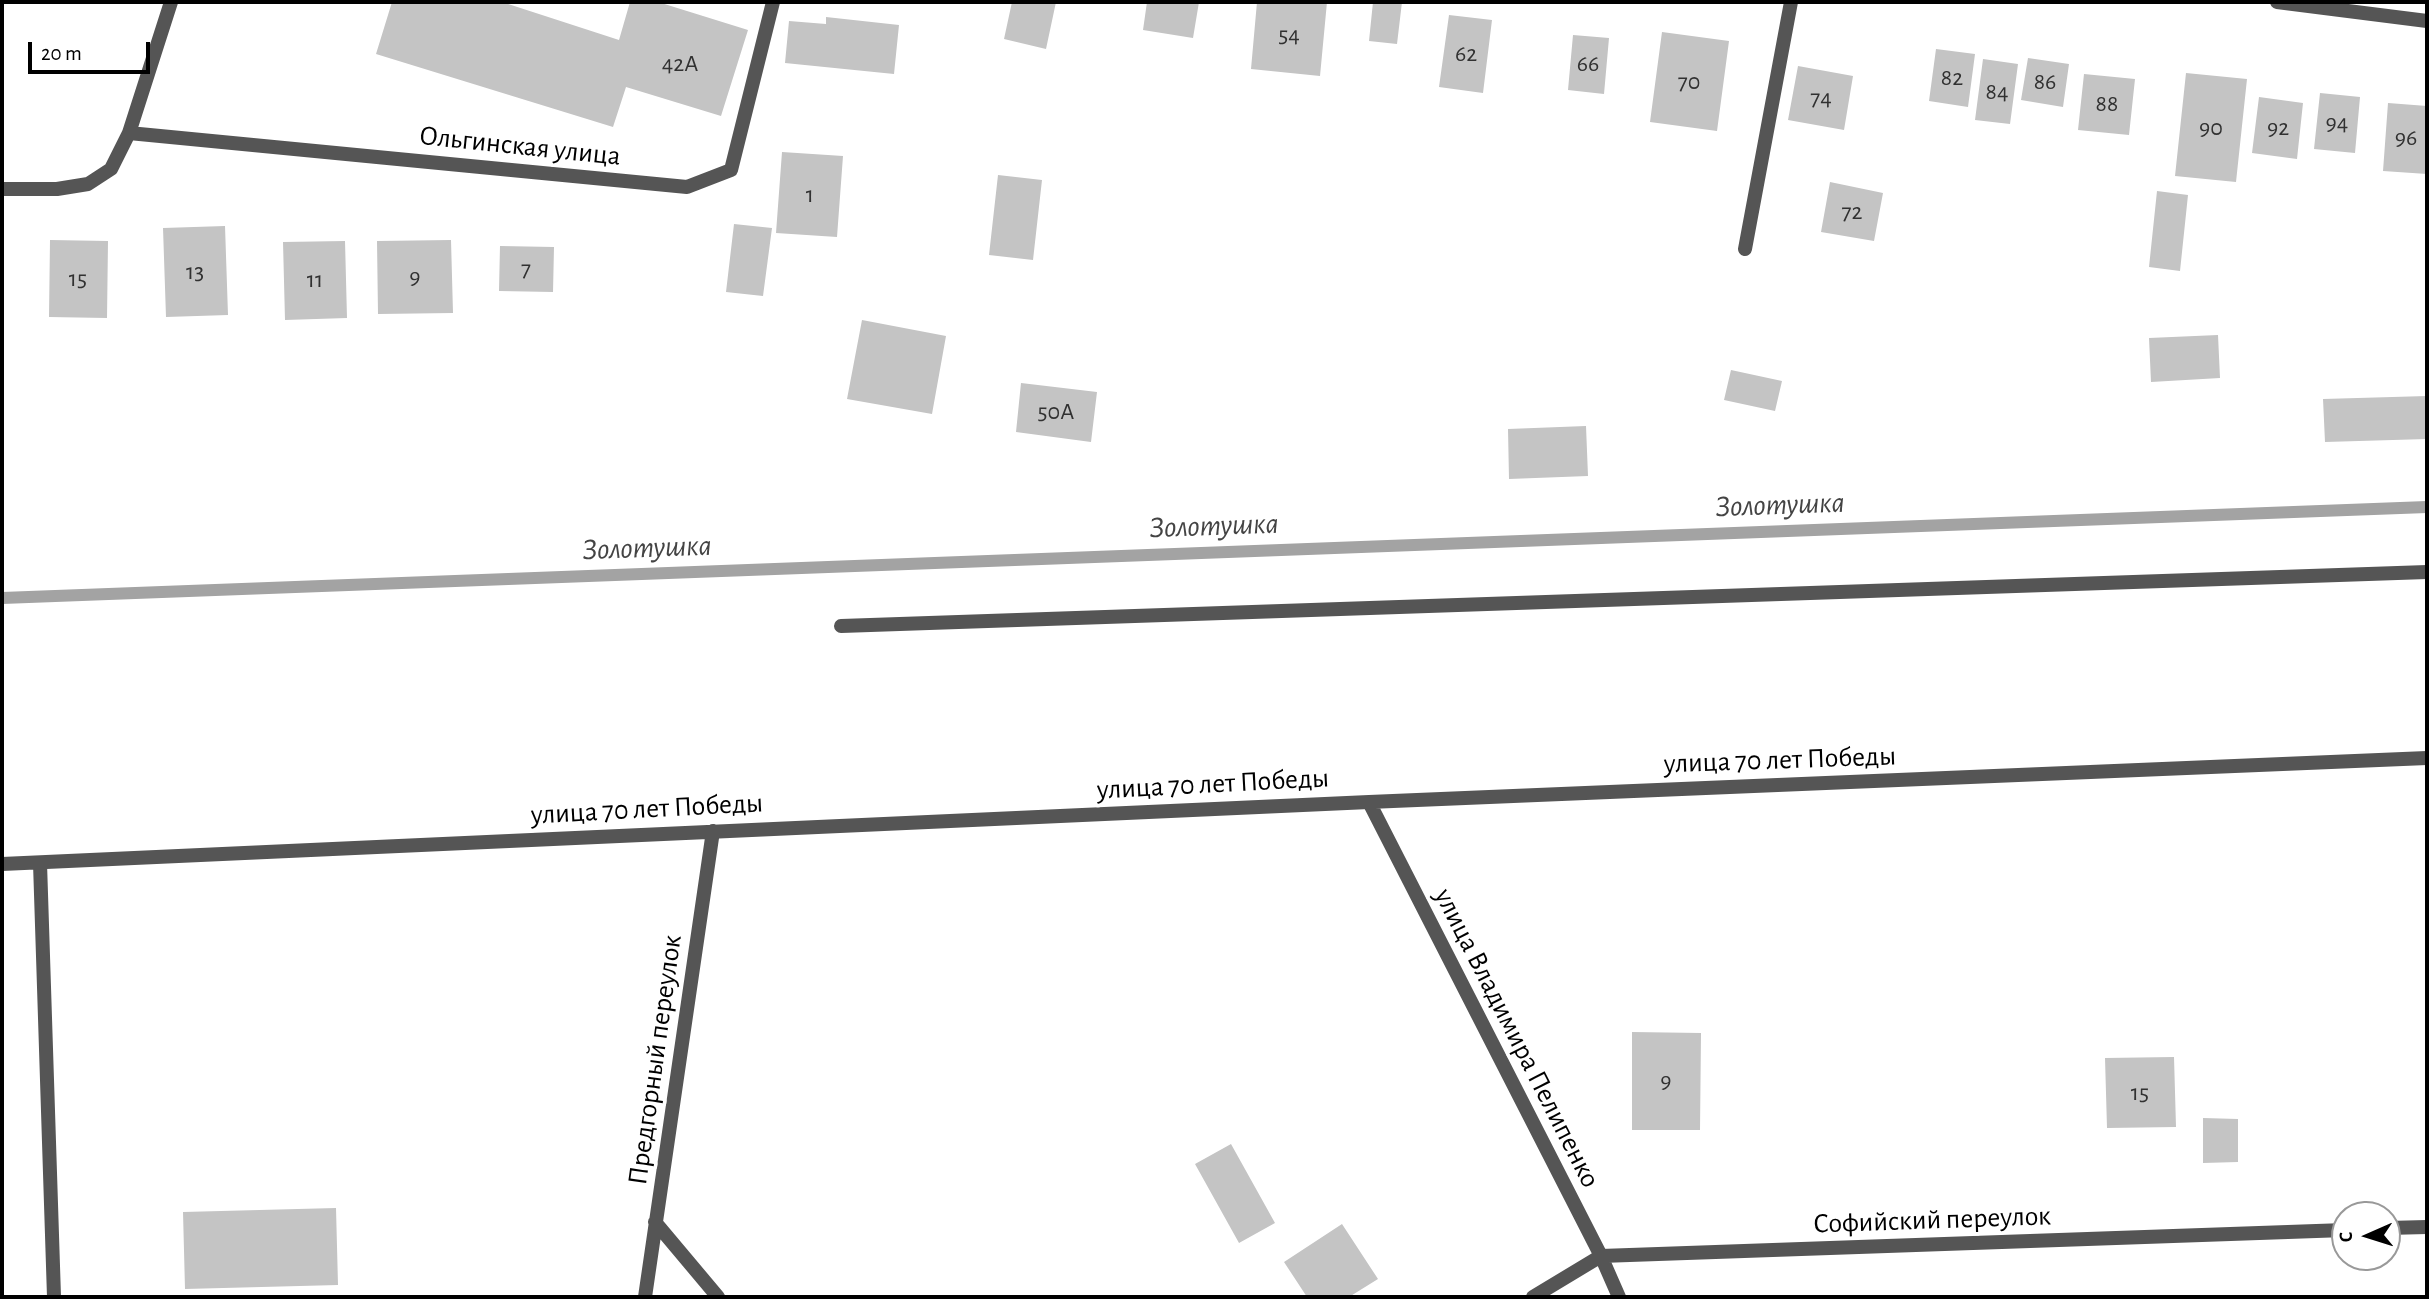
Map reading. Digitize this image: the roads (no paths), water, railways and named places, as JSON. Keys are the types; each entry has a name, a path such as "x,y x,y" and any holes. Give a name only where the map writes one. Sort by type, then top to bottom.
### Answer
{"street":[{"path":"2,188 57,189 88,184 111,169 129,133 172,2"},
{"name":"Ольгинская улица","path":"129,133 687,187 731,170 773,2"},
{"path":"1745,248 1791,2"},
{"path":"2277,2 2427,21"},
{"path":"841,626 2427,572"},
{"name":"улица 70 лет Победы","path":"2,864 1369,802 2427,758"},
{"name":"улица Владимира Пелипенко","path":"1369,802 1601,1256 1619,1297"},
{"name":"Предгорный переулок","path":"645,1297 713,831"},
{"path":"40,863 54,1297"},
{"path":"655,1222 718,1297"},
{"path":"2401,1228 2427,1227"},
{"name":"Софийский переулок","path":"1533,1297 1601,1256 2331,1230"}],"waterway":[{"name":"Золотушка","path":"2,598 2427,507"}]}
